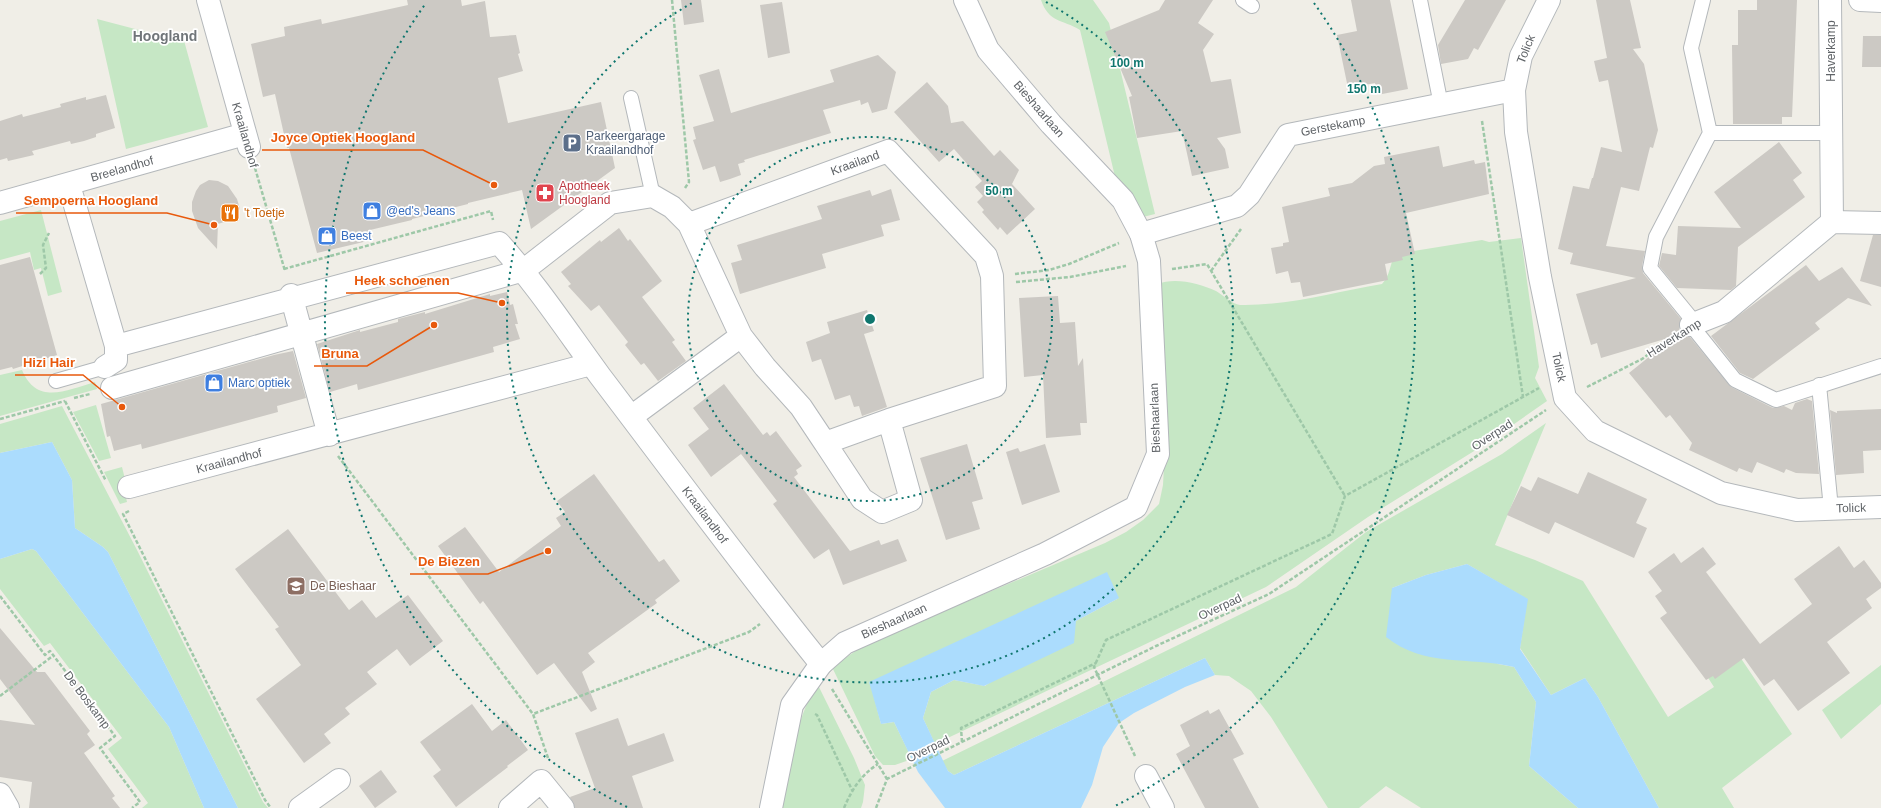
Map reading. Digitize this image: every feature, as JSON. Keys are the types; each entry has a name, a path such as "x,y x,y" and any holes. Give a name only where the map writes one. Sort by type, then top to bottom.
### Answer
{"street":[{"name":"Kraailandhof","path":"208,0 247,141"},
{"name":"Bieshaarlaan","path":"771,808 792,704 821,664 845,643 1044,554 1136,507 1158,454 1149,261 1141,234 1123,200 1051,124 988,50 965,0"},
{"name":"Tolick","path":"1549,0 1521,56 1514,90 1516,132 1531,224 1540,277 1565,398 1595,431 1721,493 1797,510 1881,507"},
{"name":"Haverkamp","path":"1693,324 1724,312 1832,222 1830,0"},
{"path":"1860,0 1881,1"},
{"name":"Gerstekamp","path":"1141,234 1237,206 1249,195 1288,135 1514,90"},
{"name":"Breelandhof","path":"0,203 69,184 247,141"},
{"name":"Kraailand","path":"689,224 888,151 986,256 993,280 996,386 889,420 825,443"},
{"path":"69,184 116,346 116,360 105,367"},
{"path":"112,388 524,270 610,203 653,196 672,207 689,224 741,336 765,367 801,407 862,500 882,512 911,500 889,420"},
{"path":"1832,222 1881,223"},
{"name":"Kraailandhof","path":"499,243 524,270 631,417 821,664"},
{"path":"116,346 499,243"},
{"path":"292,298 329,435"},
{"path":"631,417 741,336"},
{"name":"Kraailandhof","path":"119,486 329,435 592,364"},
{"path":"1146,776 1163,808"},
{"path":"300,808 339,780"},
{"path":"510,808 541,781 563,808"},
{"path":"0,794 8,808"}],"lane":[{"path":"1420,0 1441,105"},
{"path":"1703,0 1691,48 1710,133 1656,237 1650,268 1735,380 1776,400 1881,366"},
{"path":"631,98 653,196"},
{"path":"1710,133 1831,132"},
{"path":"56,382 105,367"},
{"path":"1819,385 1831,509"}],"path":[{"path":"672,0 689,182 672,207"},
{"path":"1478,97 1523,397"},
{"name":"Kraailandhof","path":"247,141 292,298"},
{"path":"284,269 491,212 499,243"},
{"path":"1211,271 1243,228"},
{"path":"40,274 46,268 43,245 46,236 49,233"},
{"path":"993,280 1049,270 1069,264 1141,234"},
{"path":"993,280 1070,278 1170,257 1171,269 1207,264 1345,496"},
{"name":"Haverkamp","path":"1565,398 1642,359 1693,324"},
{"path":"1146,776 1108,700 1094,667 1106,640 1332,534 1345,496 1561,377"},
{"name":"Overpad","path":"887,779 1098,675 1269,594 1565,398"},
{"path":"65,401 134,508 122,514"},
{"path":"329,435 334,452 506,675 533,714 552,770 541,781"},
{"path":"119,507 261,793 272,808"},
{"name":"De Boskamp","path":"0,596 45,655 50,650 115,736 100,748 140,802 132,808"},
{"path":"533,714 749,632 778,610"},
{"path":"0,696 54,656"},
{"path":"962,742 961,728 1096,663"},
{"path":"821,664 829,685 887,779 876,808"},
{"path":"792,704 817,715 852,790"},
{"path":"844,808 852,790 866,772 878,764"}],"green space":[{"path":"1041,0 1093,0 1109,23 1155,214 1143,217 1117,185 1080,30 1052,17 1044,7"},
{"path":"97,19 158,35 183,37 208,127 126,149"},
{"path":"41,210 62,292 48,296 41,268 34,270 30,252 0,260 0,221"},
{"path":"1521,238 1539,367 1535,378 1547,401 1487,443 1368,517 1266,587 935,744 923,718 931,692 954,680 985,686 1076,621 1119,598 870,682 881,724 894,722 912,759 895,765 883,765 875,756 832,667 860,648 904,628 1105,543 1126,532 1143,520 1159,504 1163,485 1167,410 1157,284 1171,281 1195,283 1216,291 1240,305 1258,305 1293,301 1382,284 1387,277 1395,254 1482,240 1489,242"},
{"path":"22,370 28,381 36,388 44,392 64,391 95,382 97,389 0,416 0,375"},
{"path":"96,405 111,458 99,461 73,412"},
{"path":"62,406 137,550 263,802 268,808 238,808 108,552 75,528 72,480 52,442 0,453 0,424"},
{"path":"1546,423 1495,545 1535,560 1583,581 1668,717 1714,687 1705,673 1740,657 1792,734 1722,788 1734,808 1659,808 1598,697 1585,678 1551,695 1520,648 1527,599 1467,564 1426,575 1392,588 1498,664 1514,667 1536,702 1529,766 1578,808 1421,808 1386,786 1359,808 1328,808 1271,717 1251,691 1229,676 1215,675 1205,658 954,775 948,771 942,761 1296,587 1366,532 1502,454"},
{"path":"122,467 126,483 123,484 127,502 120,504 104,472"},
{"path":"32,549 36,551 169,727 204,808 142,808 148,803 108,749 122,738 50,643 44,646 0,589 0,559"},
{"path":"1881,665 1881,704 1841,739 1822,710"},
{"path":"817,683 854,758 865,785 861,808 779,808 798,729 809,698"}],"water":[{"path":"52,442 72,480 75,528 108,552 238,808 204,808 169,727 36,551 32,549 0,559 0,453"},
{"path":"1467,564 1528,599 1520,649 1551,695 1585,678 1598,697 1659,808 1578,808 1529,766 1536,702 1514,667 1432,657 1401,647 1386,637 1392,588 1426,575"},
{"path":"1107,572 1119,598 1076,621 1074,643 984,686 954,680 931,692 923,718 948,771 954,775 1205,658 1215,675 1185,687 1134,713 1119,723 1103,747 1092,785 1081,808 945,808 918,772 894,722 881,724 869,682"}],"building":[{"path":"407,0 461,0 462,6 485,1 490,37 516,35 520,53 518,54 523,71 498,78 508,123 601,102 615,168 531,229 522,190 370,230 372,240 317,253 289,148 287,148 275,94 263,97 251,44 285,36 284,27 321,19 322,24 408,5"},
{"path":"681,0 701,0 704,22 684,25"},
{"path":"1165,0 1213,0 1198,23 1214,34 1203,50 1211,82 1231,79 1241,133 1217,138 1225,149 1229,168 1192,176 1182,131 1137,138 1129,97 1132,96 1105,32 1159,10"},
{"path":"1351,0 1390,0 1408,89 1377,95 1375,83 1348,88 1337,35 1357,31"},
{"path":"1465,0 1506,0 1478,50 1474,48 1468,59 1441,64 1438,45"},
{"path":"1596,0 1630,0 1641,48 1633,49 1644,64 1658,130 1653,148 1650,147 1639,191 1621,187 1606,246 1645,251 1642,266 1643,273 1681,319 1679,329 1683,334 1690,337 1731,387 1773,408 1784,406 1792,410 1795,403 1807,399 1812,401 1819,474 1796,473 1786,469 1784,473 1757,462 1752,473 1739,468 1737,472 1689,450 1692,443 1670,415 1666,418 1629,373 1675,336 1601,358 1597,343 1591,345 1576,294 1636,278 1570,264 1573,253 1558,249 1573,186 1589,189 1601,147 1622,152 1608,80 1599,82 1594,61 1607,58"},
{"path":"1757,0 1797,0 1792,117 1782,117 1782,124 1733,124 1732,45 1738,45 1738,10 1757,10"},
{"path":"782,2 790,53 768,58 760,5"},
{"path":"1863,36 1881,36 1881,67 1862,67"},
{"path":"878,55 896,72 887,109 872,113 868,102 861,105 860,100 823,110 831,133 744,160 745,162 738,164 741,175 720,182 715,166 703,170 693,140 696,139 693,127 714,121 699,75 719,69 731,113 834,82 830,70"},
{"path":"927,82 948,106 951,123 963,121 994,156 1000,150 1019,170 1012,184 1035,209 1007,235 1000,227 998,230 982,212 984,210 977,202 983,196 975,187 982,181 954,149 939,162 894,112"},
{"path":"106,95 115,128 96,134 96,137 84,141 71,144 70,141 32,151 34,155 8,161 7,158 0,160 0,121 22,114 23,117 61,107 60,104 86,97 86,100"},
{"path":"1779,142 1802,173 1793,180 1805,197 1738,247 1736,286 1731,290 1677,288 1659,266 1662,253 1676,255 1678,226 1741,228 1714,192"},
{"path":"1439,146 1443,167 1474,160 1475,164 1485,162 1489,194 1406,213 1415,254 1402,257 1403,260 1385,264 1388,280 1303,297 1300,282 1291,283 1288,271 1276,274 1271,248 1283,246 1283,243 1289,242 1282,207 1330,196 1328,188 1352,183 1374,166 1385,164 1384,157"},
{"path":"209,180 218,181 228,186 237,199 240,209 230,220 218,224 217,249 198,228 192,211 192,202 196,191 200,185"},
{"path":"891,189 900,220 881,225 884,236 822,254 826,268 740,294 731,263 742,260 737,245 822,219 817,206 870,190 872,196"},
{"path":"619,228 628,241 630,239 662,281 642,297 675,340 672,342 686,361 658,381 644,363 641,365 625,345 628,342 599,305 591,311 568,286 571,284 561,272 600,240 601,242"},
{"path":"1873,235 1881,235 1881,287 1860,281"},
{"path":"30,257 57,355 13,369 12,367 0,370 0,265"},
{"path":"1806,265 1819,281 1842,267 1872,306 1848,298 1815,323 1820,329 1753,379 1740,373 1711,336"},
{"path":"507,292 510,305 513,304 518,324 515,324 520,339 493,347 494,352 358,390 357,384 330,392 317,344 360,330 360,332 398,322 398,319 425,312 425,314 490,294 490,296"},
{"path":"1058,296 1060,323 1075,322 1078,366 1083,358 1087,423 1080,423 1081,435 1046,438 1043,375 1024,377 1019,298"},
{"path":"867,310 874,331 864,334 887,407 862,416 859,406 854,407 850,395 835,400 821,359 812,362 806,342 830,333 827,322"},
{"path":"293,351 306,398 277,406 278,412 142,449 141,444 114,451 110,436 107,437 101,404"},
{"path":"724,384 763,435 767,432 770,436 776,431 802,466 796,470 798,474 794,477 850,551 879,540 881,545 898,539 907,561 843,585 829,549 814,559 773,504 777,501 741,454 711,477 688,445 709,429 693,408"},
{"path":"1881,409 1881,450 1863,451 1864,473 1836,475 1830,410 1837,413 1837,411"},
{"path":"967,444 983,499 972,502 980,529 946,540 920,458"},
{"path":"1045,444 1060,492 1022,505 1006,452 1018,448 1020,452"},
{"path":"1588,472 1647,499 1636,523 1647,528 1634,558 1555,522 1549,534 1507,515 1521,486 1531,491 1538,477 1578,494"},
{"path":"594,474 659,562 664,559 680,581 655,600 657,603 588,653 595,662 582,672 597,709 591,712 554,663 537,675 483,601 480,604 438,546 465,527 499,572 561,526 556,518 565,512 557,501"},
{"path":"288,529 349,610 362,600 376,618 408,595 443,641 410,666 397,649 367,672 377,684 345,708 350,714 324,734 331,743 304,763 256,699 301,665 275,629 279,627 235,569"},
{"path":"1839,546 1854,568 1864,560 1881,583 1881,588 1866,599 1872,608 1827,642 1850,673 1798,711 1774,679 1764,686 1744,658 1715,679 1713,676 1706,680 1660,618 1667,613 1655,596 1662,591 1648,572 1674,553 1681,563 1703,547 1716,564 1706,572 1760,644 1812,604 1794,579"},
{"path":"0,628 37,672 45,672 90,731 87,734 95,745 84,753 115,796 112,798 120,808 29,808 32,782 0,777 0,720 35,725 0,679"},
{"path":"472,704 492,731 506,720 528,750 456,807 433,776 441,770 420,742"},
{"path":"1219,709 1244,754 1233,759 1259,808 1205,808 1176,754 1190,746 1180,725 1208,710 1210,714"},
{"path":"618,718 628,746 664,733 674,761 632,776 643,808 575,808 570,797 595,788 575,733"},
{"path":"381,770 397,792 375,808 359,786"}],"place":[{"name":"Parkeergarage Kraailandhof","path":"572,143"},
{"name":"Joyce Optiek Hoogland","path":"494,185"},
{"name":"Apotheek Hoogland","path":"545,193"},
{"name":"@ed's Jeans","path":"372,211"},
{"name":"'t Toetje","path":"230,213"},
{"name":"Sempoerna Hoogland","path":"214,225"},
{"name":"Beest","path":"327,236"},
{"name":"Heek schoenen","path":"502,303"},
{"name":"Bruna","path":"434,325"},
{"name":"Marc optiek","path":"214,383"},
{"name":"Hizi Hair","path":"122,407"},
{"name":"De Biezen","path":"548,551"},
{"name":"De Bieshaar","path":"296,586"}],"district":[{"name":"Hoogland","path":"165,36"}]}
